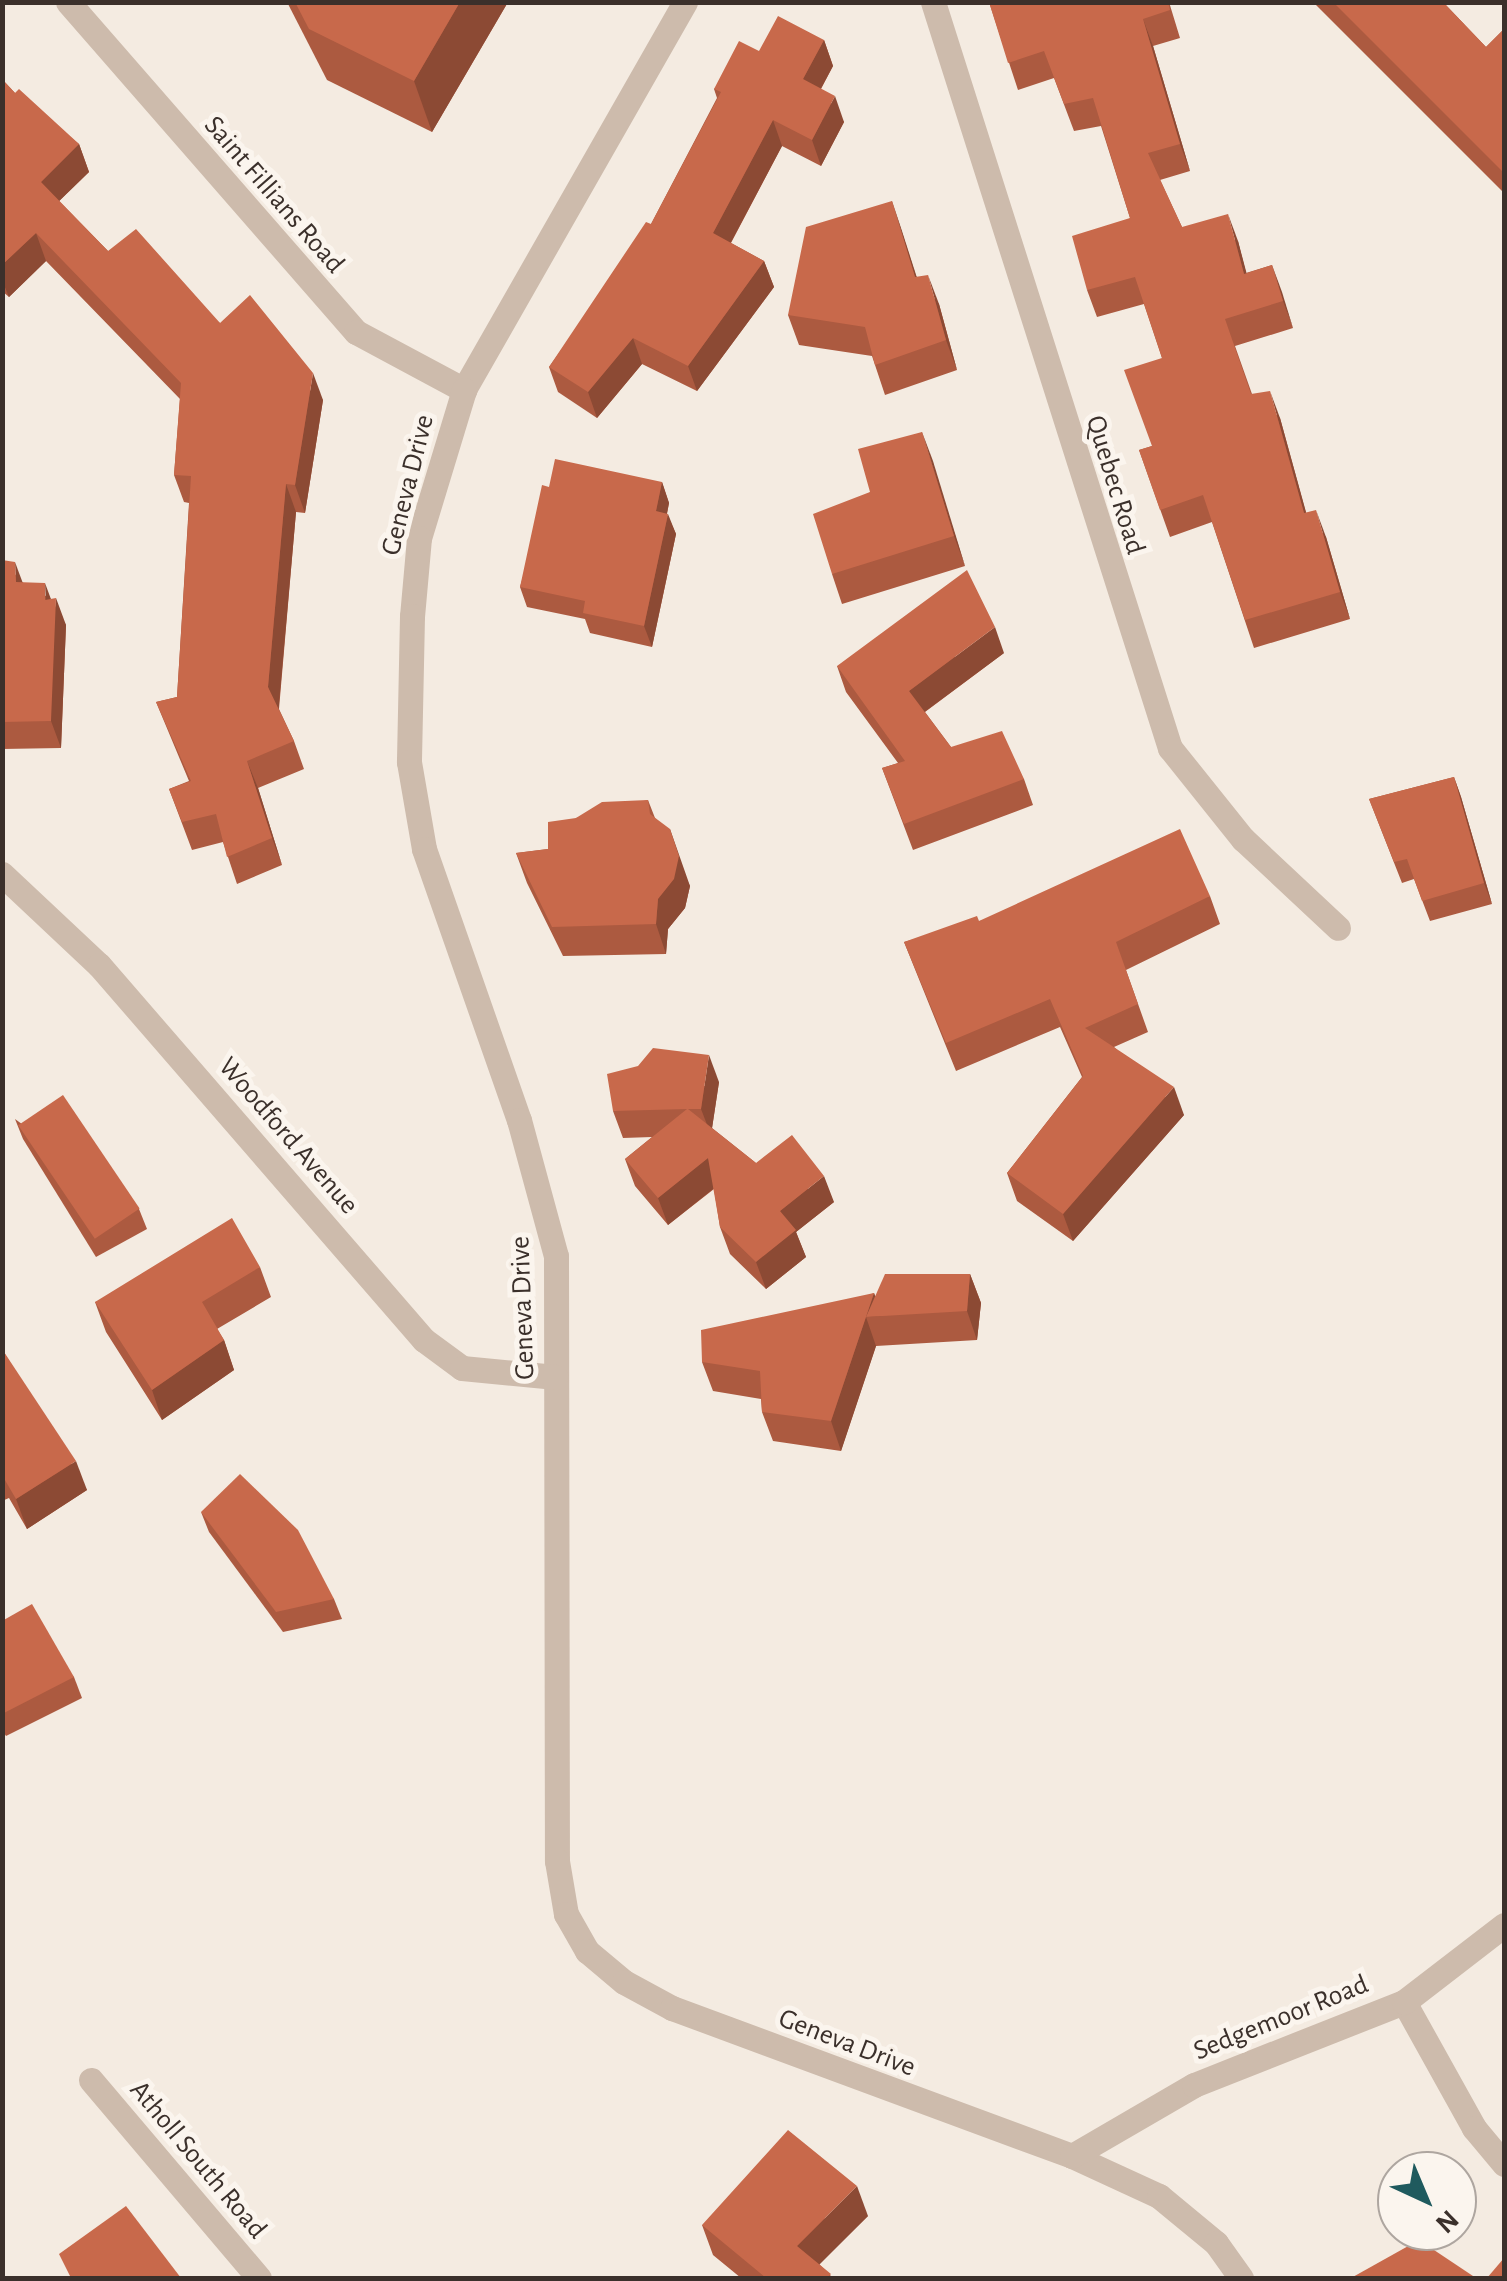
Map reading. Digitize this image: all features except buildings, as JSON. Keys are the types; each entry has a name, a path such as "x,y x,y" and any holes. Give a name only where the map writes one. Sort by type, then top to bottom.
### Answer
{"street":[{"name":"Saint Fillians Road","path":"68,2 356,332 464,390"},
{"name":"Geneva Drive","path":"685,2 464,390 420,538 408,689 409,762 424,849 550,1222 556,1256 556,1861 566,1914 587,1951 624,1982 672,2008 1072,2156 1159,2196 1216,2243 1241,2278"},
{"name":"Quebec Road","path":"933,2 1170,748 1243,839 1338,928"},
{"name":"Woodford Avenue","path":"2,874 99,965 424,1340 462,1368 556,1377"},
{"name":"Sedgemoor Road","path":"1072,2156 1194,2085 1404,2002 1504,1925"},
{"path":"1404,2002 1474,2128 1504,2164"},
{"name":"Atholl South Road","path":"91,2080 259,2278"}]}
